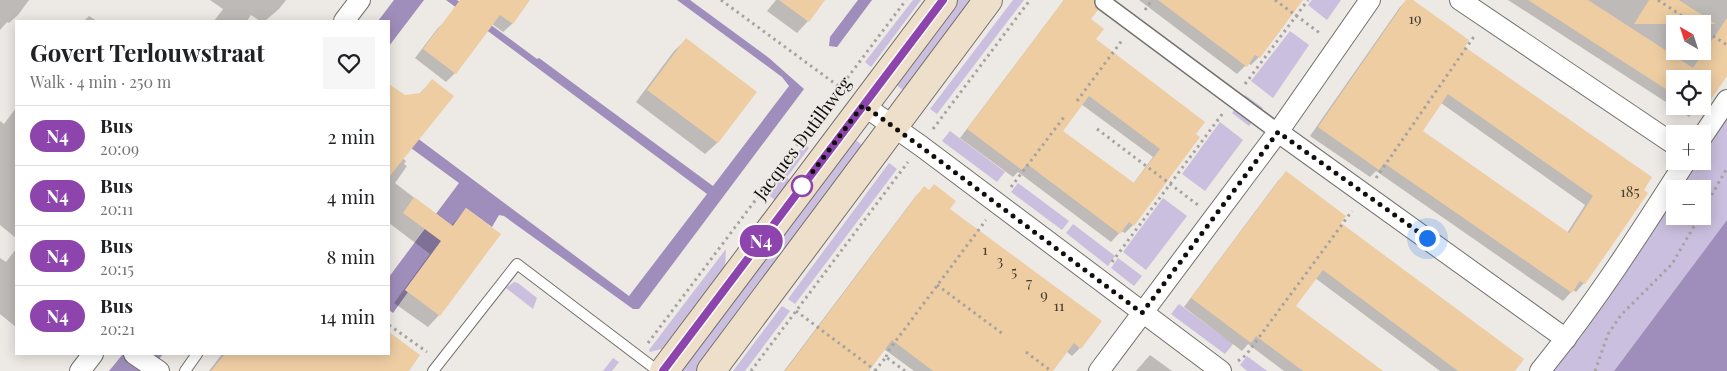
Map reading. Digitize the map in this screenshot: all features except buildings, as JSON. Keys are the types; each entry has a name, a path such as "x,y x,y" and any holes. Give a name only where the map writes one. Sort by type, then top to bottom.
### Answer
{"main road":[{"name":"Jacques Dutilhweg","path":"664,371 943,0"},
{"path":"711,371 988,0"}],"street":[{"path":"345,20 360,0"},
{"path":"1099,371 1278,132 1370,0"},
{"path":"1460,0 1666,139"},
{"path":"1103,2 1278,132 1566,339"},
{"path":"1710,125 1727,100"},
{"path":"863,105 1221,371"},
{"path":"1540,371 1566,339 1680,170"},
{"path":"80,371 92,355"},
{"path":"136,355 158,370"}],"lane":[{"path":"433,371 517,264 658,371"},
{"path":"184,371 196,355"}],"path":[{"path":"721,0 863,105"},
{"name":"Jacques Dutilhweg","path":"638,356 906,0"},
{"path":"751,371 1030,0"},
{"path":"1077,101 1152,0"},
{"path":"1275,0 1337,47"},
{"path":"1098,280 1308,0"},
{"path":"1658,0 1680,15"},
{"path":"1711,35 1727,45"},
{"path":"796,311 874,371 1064,116"},
{"path":"1097,129 1214,217"},
{"path":"1711,196 1727,168"},
{"path":"1595,371 1608,334 1627,309 1672,264 1695,225"},
{"path":"937,285 1003,334"},
{"path":"390,325 440,362"},
{"path":"1026,352 1051,371"},
{"path":"886,357 905,371"}],"shaded area":[{"path":"394,0 424,0 390,45 390,20 379,20"},
{"path":"446,0 457,0 713,186 789,86 782,77 677,0 690,0 769,58 804,89 639,309 633,309 504,216 499,215 492,227 466,208 405,290 408,292 393,313 390,311 390,276 459,183 390,133 390,118 629,296 707,194"},
{"path":"858,0 872,0 837,47 829,46 830,37"},
{"path":"913,0 921,0 871,67 865,62"},
{"path":"952,0 977,0 907,93 891,81"},
{"path":"1013,0 1024,0 937,114 930,109"},
{"path":"1312,0 1341,0 1327,20 1308,5"},
{"path":"1290,31 1309,45 1273,98 1251,81"},
{"path":"1245,95 1263,108 1249,126 1232,113"},
{"path":"1727,118 1727,220 1614,371 1551,371 1666,209 1666,225 1711,225 1711,180 1686,180 1693,170 1711,170 1711,143"},
{"path":"1220,122 1243,140 1205,191 1182,174"},
{"path":"950,131 1005,172 997,182 942,141"},
{"path":"849,135 866,148 698,371 673,371"},
{"path":"804,144 809,148 787,177 790,181 775,200 767,194"},
{"path":"889,163 897,169 795,304 788,299"},
{"path":"1018,183 1069,221 1062,230 1011,192"},
{"path":"1163,198 1187,216 1146,270 1123,252"},
{"path":"1727,220 1727,371 1614,371"},
{"path":"1073,224 1115,256 1108,266 1066,233"},
{"path":"726,249 725,268 665,348 650,352 649,350"},
{"path":"1118,258 1142,276 1134,286 1111,268"},
{"path":"514,282 537,298 533,309 506,288"},
{"path":"1179,304 1233,344 1225,354 1171,314"},
{"path":"782,306 790,311 745,371 733,371"},
{"path":"122,355 162,355 150,371 109,371"},
{"path":"1247,356 1267,371 1247,371 1240,365"},
{"path":"613,358 619,362 612,371 603,371"}],"bus line":[{"name":"N4","path":"663,371 943,0"}],"route":[{"path":"802,186 863,105 1142,313 1278,132 1427,238"}]}
